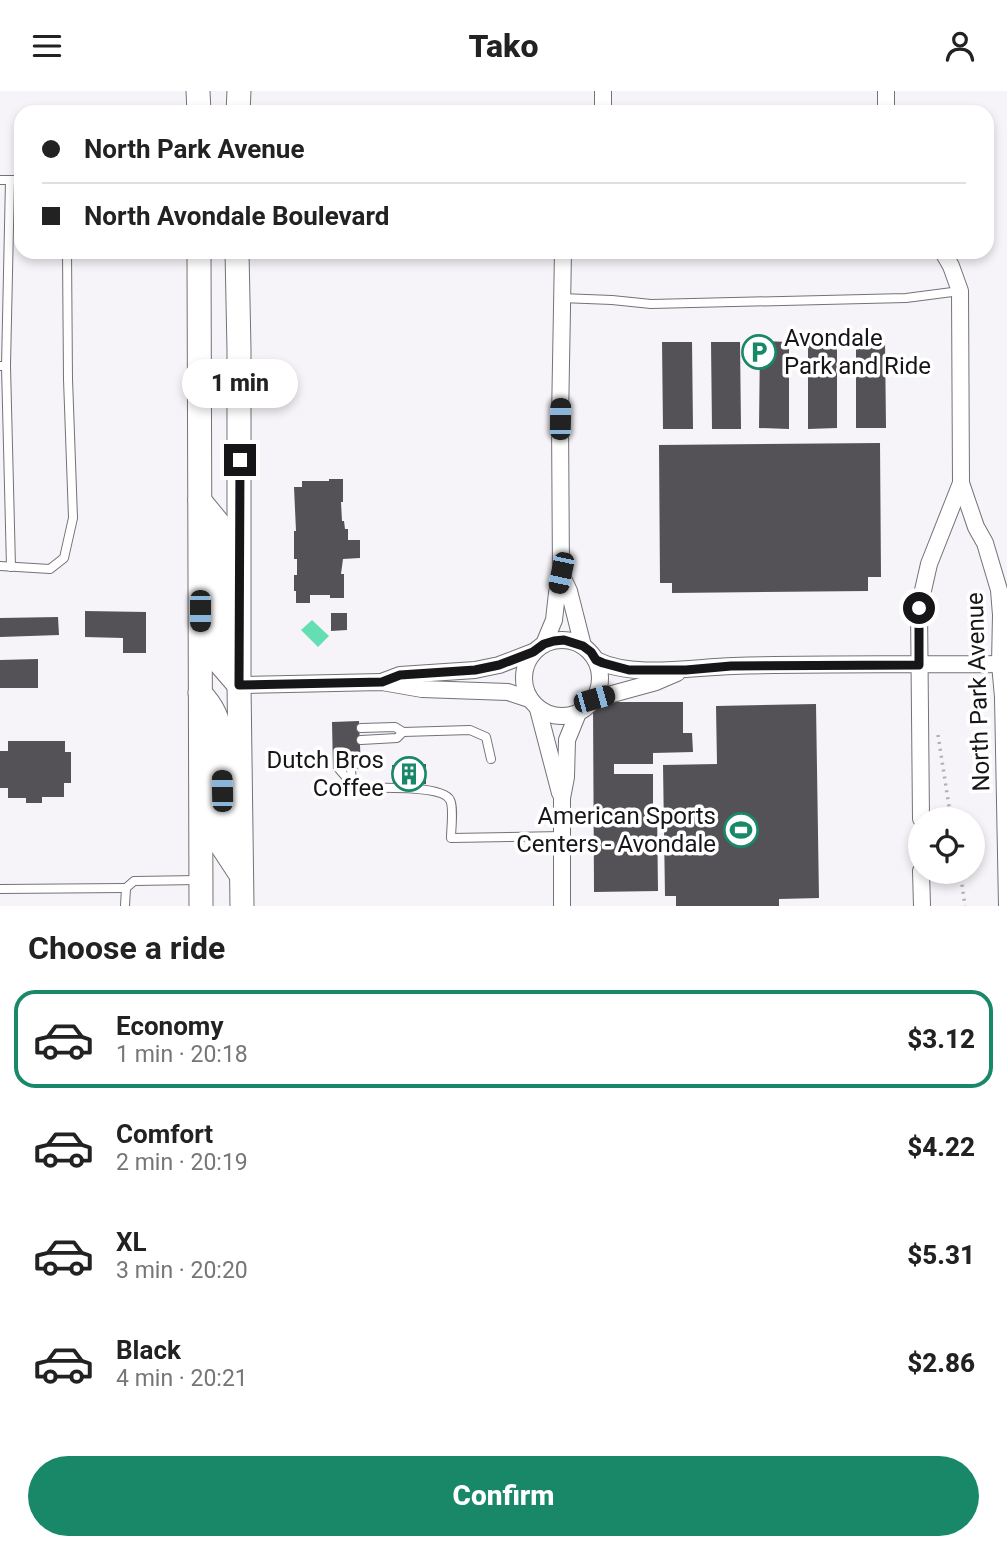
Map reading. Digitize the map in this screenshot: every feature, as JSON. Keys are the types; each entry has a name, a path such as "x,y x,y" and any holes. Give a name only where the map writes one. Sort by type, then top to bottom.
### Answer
{"main road":[{"path":"199,259 201,906"},
{"path":"237,259 242,906"},
{"path":"200,501 218,523 220,663 239,685"},
{"path":"200,693 211,705 221,737 222,846 241,875"}],"street":[{"path":"562,799 523,680 524,670 554,620 561,573 563,259"},
{"name":"North Park Avenue","path":"947,259 960,291 961,483 976,527 985,543 999,590 1007,906"},
{"name":"North Park Avenue","path":"921,807 919,608 929,563 961,483"},
{"path":"561,573 569,591 583,646"},
{"path":"239,685 382,682 422,689 508,692 557,717 578,713 587,707 600,686 600,673 591,652 583,646 564,640 554,641 499,665 475,670 400,675 382,682"},
{"path":"596,660 629,670 686,670 731,666 1000,664"},
{"path":"594,699 656,682 686,670"},
{"path":"562,906 562,799 568,740 578,713"},
{"path":"921,884 922,906"}],"lane":[{"path":"0,180 14,180"},
{"path":"10,180 3,366 11,567"},
{"path":"0,566 50,569 64,558 73,518 67,259"},
{"path":"561,298 651,304 906,299 960,291"},
{"path":"361,728 395,727 404,732 470,730 486,737 491,759"},
{"path":"361,740 397,738 404,732"},
{"path":"339,769 360,788 433,790 447,796 452,801 451,838 562,836"},
{"path":"351,770 352,783"},
{"path":"0,889 126,888 134,881 201,880"},
{"path":"125,906 126,888"}],"path":[{"path":"937,728 949,807"},
{"path":"962,884 965,906"}],"shaded area":[{"path":"312,620 329,636 318,647 301,630"}],"building":[{"path":"760,341 789,342 789,429 759,428"},
{"path":"808,341 837,341 837,428 808,429"},
{"path":"856,341 885,341 886,428 856,428"},
{"path":"662,342 692,342 693,429 663,429"},
{"path":"711,342 740,342 741,429 712,429"},
{"path":"880,443 881,577 868,577 868,591 672,593 672,583 660,583 659,445"},
{"path":"343,479 342,521 345,529 348,529 348,540 360,540 360,558 343,559 341,574 344,574 344,598 310,595 310,603 296,603 294,487 302,487 302,481"},
{"path":"85,611 146,612 146,653 123,653 123,638 85,637"},
{"path":"331,613 347,613 347,630 331,631"},
{"path":"58,617 59,635 0,637 0,618"},
{"path":"38,659 38,688 0,688 0,660"},
{"path":"593,702 683,702 683,733 692,733 693,752 653,753 653,764 614,764 614,774 653,774 653,809 657,809 658,891 594,892"},
{"name":"American Sports Centers - Avondale","path":"816,704 819,898 779,899 779,906 676,906 676,896 665,896 663,765 717,764 716,706"},
{"path":"359,721 361,769 333,769 332,722"},
{"path":"8,741 65,741 65,752 71,752 71,783 64,783 64,797 42,797 42,803 26,803 26,798 8,798 8,788 0,788 0,751 8,751"},
{"name":"Dutch Bros Coffee","path":"426,764 426,784 393,784 392,765"}],"place":[{"name":"Avondale Park and Ride","path":"759,352"},
{"name":"Dutch Bros Coffee","path":"409,774"},
{"name":"American Sports Centers - Avondale","path":"741,830"}],"route":[{"path":"240,460 239,685 382,682 400,675 475,670 499,665 533,652 544,644 564,640 583,646 596,660 629,670 686,670 731,666 919,665 919,608"}]}
